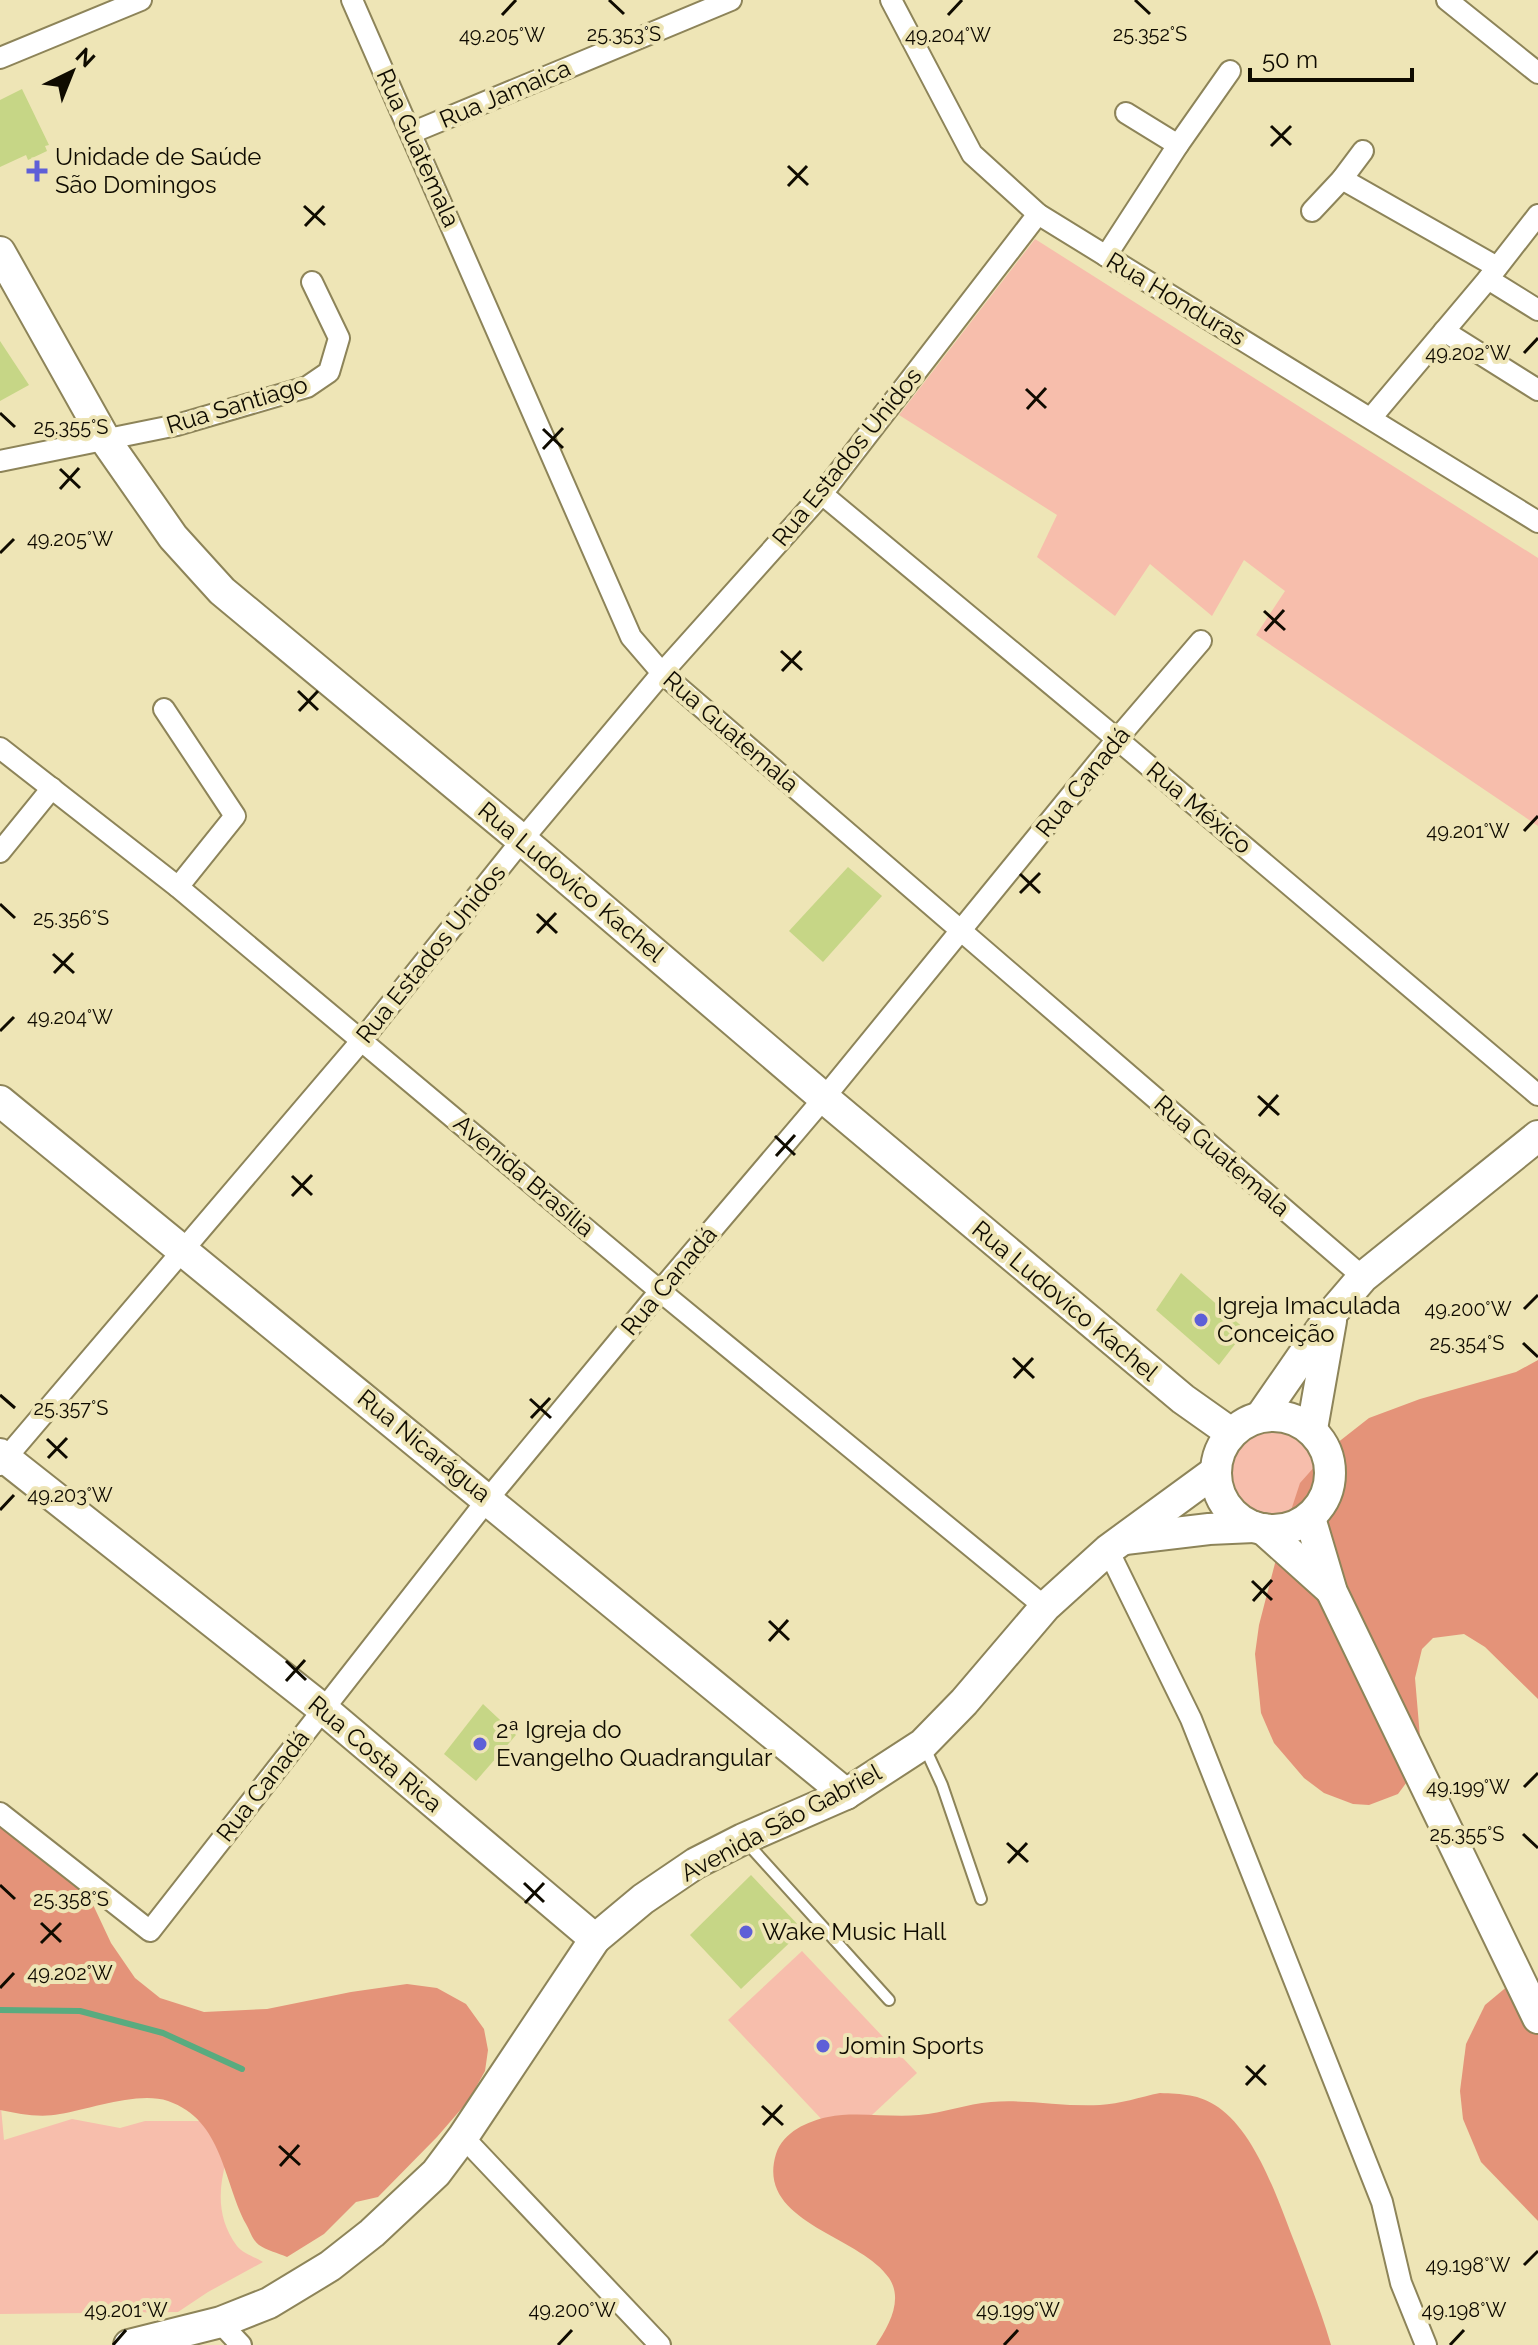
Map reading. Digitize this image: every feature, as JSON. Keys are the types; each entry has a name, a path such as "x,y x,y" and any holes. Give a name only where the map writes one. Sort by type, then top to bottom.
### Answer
{"main road":[{"name":"Rua Ludovico Kachel","path":"0,252 106,441 173,537 222,591 522,840 1183,1399 1231,1433"},
{"name":"Rua Nicarágua","path":"0,1101 846,1794"},
{"path":"1261,1416 1333,1312 1363,1277 1538,1136"},
{"path":"1312,1429 1333,1312"},
{"path":"1116,1545 1209,1529 1259,1528 1288,1528 1310,1518 1323,1503 1330,1484 1331,1464 1324,1445 1312,1429 1288,1417 1261,1416 1245,1422 1231,1433 1218,1457 1216,1471 1220,1495 1234,1514 1259,1528 1332,1592"},
{"name":"Rua Costa Rica","path":"2,1459 323,1709 595,1939"},
{"name":"Avenida São Gabriel","path":"199,2345 238,2329 269,2303 330,2266 372,2233 436,2173 595,1939 643,1899 696,1863 846,1794 923,1744 964,1702 1045,1607 1116,1545 1216,1471"},
{"path":"1310,1518 1332,1592 1538,2018"},
{"name":"Avenida São Gabriel","path":"129,2345 221,2322 238,2329"}],"street":[{"path":"0,58 141,0"},
{"name":"Rua Guatemala","path":"352,0 631,637 662,673 1363,1277"},
{"name":"Rua Jamaica","path":"411,133 731,0"},
{"name":"Rua Honduras","path":"891,0 972,154 1038,214 1538,522"},
{"path":"1447,0 1538,73"},
{"path":"1106,256 1230,71"},
{"path":"1126,113 1178,145"},
{"path":"1312,211 1363,151"},
{"path":"1342,179 1493,273 1538,310"},
{"name":"Rua Estados Unidos","path":"2,1459 362,1040 522,840 662,673 822,494 1038,214"},
{"path":"1371,418 1538,215"},
{"name":"Rua Santiago","path":"0,461 177,425 307,387 329,372 339,338 312,282"},
{"path":"1444,331 1538,390"},
{"name":"Rua México","path":"822,494 1538,1095"},
{"name":"Rua Canadá","path":"0,1813 150,1931 488,1499 1201,641"},
{"path":"164,709 235,816 178,887"},
{"name":"Avenida Brasília","path":"0,748 178,887 660,1291 1045,1607"},
{"path":"0,852 52,788"},
{"path":"1116,1545 1191,1719 1382,2202 1401,2283 1426,2345"},
{"path":"463,2137 660,2345"}],"lane":[{"path":"923,1744 942,1785 981,1899"},
{"path":"743,1839 889,2000"}],"shaded area":[{"path":"1035,239 1538,558 1538,826 1256,635 1285,591 1244,560 1212,616 1150,564 1115,616 1037,557 1057,515 899,415"},
{"path":"1538,1360 1538,1699 1485,1647 1464,1634 1433,1638 1422,1649 1415,1678 1421,1749 1415,1771 1398,1794 1369,1805 1353,1804 1324,1793 1304,1778 1274,1743 1261,1713 1255,1654 1259,1625 1280,1544 1300,1483 1332,1447 1369,1418 1420,1399 1516,1372"},
{"path":"1270,1422 1292,1427 1307,1436 1318,1451 1324,1472 1289,1520 1274,1522 1258,1520 1236,1505 1225,1482 1224,1468 1232,1444 1241,1434"},
{"path":"0,1827 33,1834 80,1877 111,1943 135,1978 160,1998 204,2012 267,2009 407,1984 437,1988 466,2004 484,2029 488,2050 485,2071 469,2100 378,2197 356,2202 324,2234 287,2257 259,2245 238,2207 211,2137 186,2110 168,2101 143,2098 52,2115 0,2110"},
{"name":"Jomin Sports","path":"802,1951 917,2073 843,2142 728,2020"},
{"path":"1538,1982 1538,2221 1481,2162 1463,2119 1460,2091 1466,2044 1485,2005 1509,1985"},
{"path":"1160,2093 1204,2099 1232,2119 1244,2134 1274,2190 1331,2345 876,2345 895,2304 889,2278 875,2263 795,2212 781,2196 774,2177 776,2154 784,2140 812,2121 828,2117 919,2115 1005,2101 1100,2105"},
{"path":"0,2097 4,2140 72,2119 120,2128 145,2121 213,2121 237,2125 221,2186 223,2216 237,2246 263,2262 178,2312 0,2314"}],"building":[{"path":"22,89 49,145 45,146 47,151 28,160 26,155 0,167 0,100"},
{"path":"0,341 29,385 0,401"},
{"path":"848,867 882,896 823,962 789,931"},
{"name":"Igreja Imaculada Conceição","path":"1181,1273 1246,1330 1219,1365 1156,1310"},
{"name":"2ª Igreja do Evangelho Quadrangular","path":"483,1704 516,1735 476,1781 444,1754"},
{"name":"Wake Music Hall","path":"751,1875 803,1930 741,1989 690,1935"}],"waterway":[{"path":"0,2010 80,2011 163,2033 242,2069"}],"place":[{"name":"Unidade de Saúde São Domingos","path":"37,171"},
{"name":"Igreja Imaculada Conceição","path":"1201,1320"},
{"name":"2ª Igreja do Evangelho Quadrangular","path":"480,1744"},
{"name":"Wake Music Hall","path":"746,1932"},
{"name":"Jomin Sports","path":"823,2046"}]}
